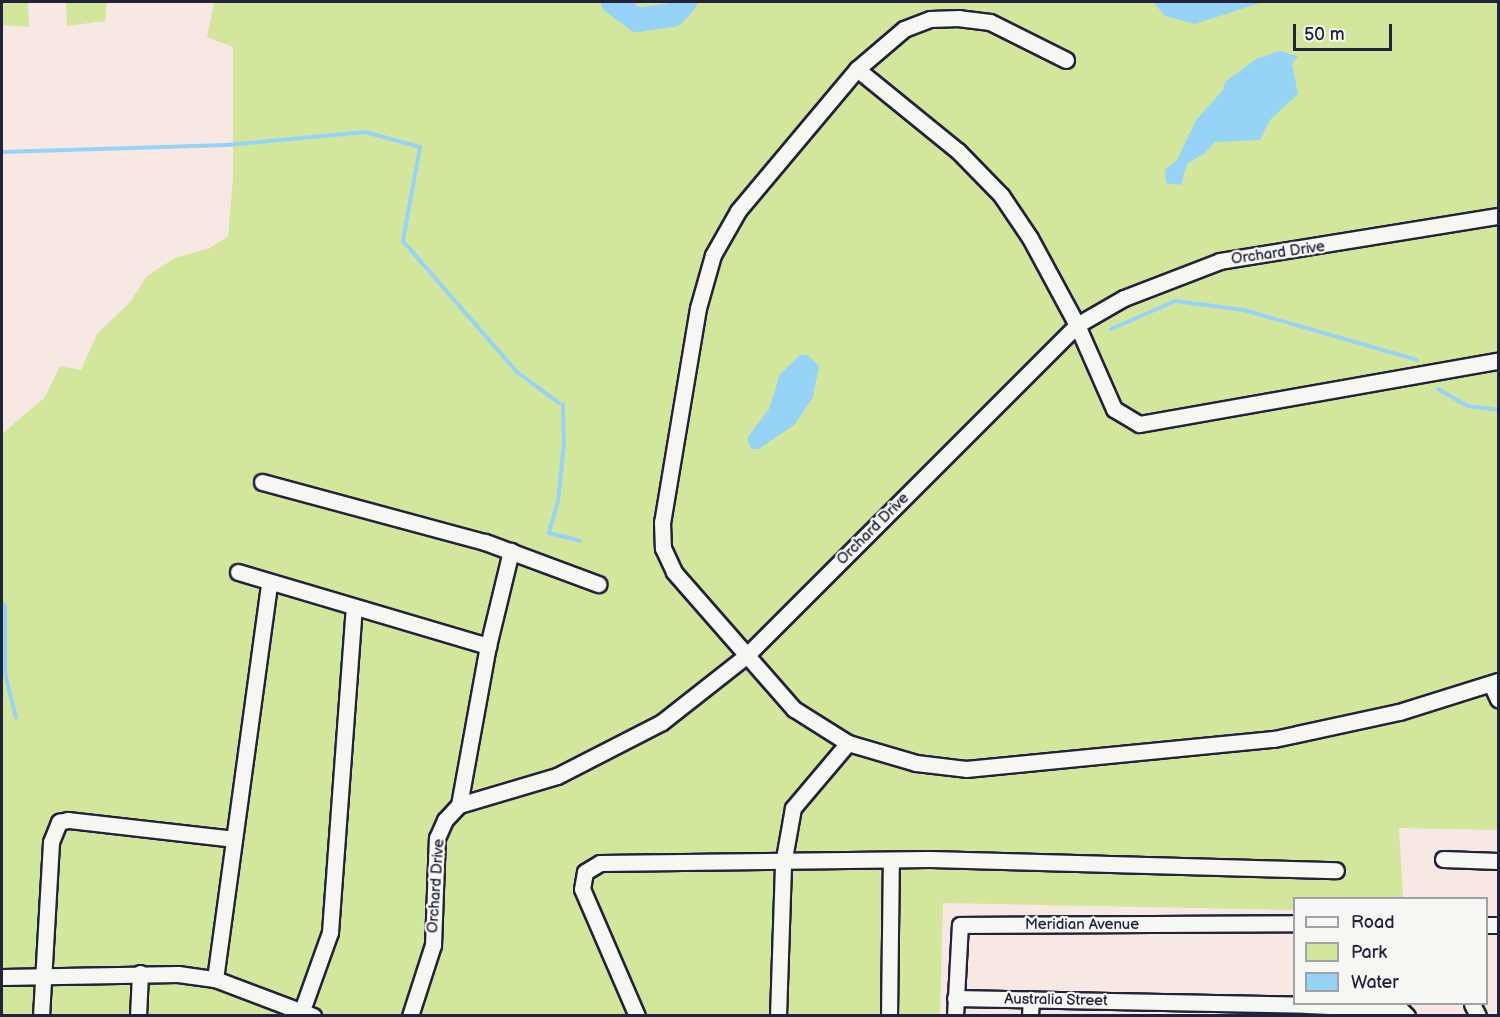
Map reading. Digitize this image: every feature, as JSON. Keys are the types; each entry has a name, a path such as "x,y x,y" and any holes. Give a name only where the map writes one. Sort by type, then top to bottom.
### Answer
{"street":[{"path":"1066,60 990,22 959,18 930,20 904,29 856,69 738,211 713,255 698,308 662,522 663,548 674,572 794,709 848,743 916,763 966,769 1274,739 1399,712 1495,683 1498,699"},
{"path":"856,69 958,151 1002,195 1030,238 1077,325 1114,409 1139,424 1498,360"},
{"name":"Orchard Drive","path":"410,1016 433,945 437,838 445,819 459,806 557,776 651,727 747,656 1077,325 1124,298 1220,261 1498,216"},
{"path":"262,482 511,551 598,584"},
{"path":"459,806 488,646 511,551"},
{"path":"238,573 488,646"},
{"path":"214,979 269,583"},
{"path":"2,977 140,973 214,979 304,1014 330,932 354,608"},
{"path":"778,1016 783,864 793,808 848,743"},
{"path":"41,1016 41,976 51,842 59,822 68,820 234,839"},
{"path":"1443,859 1498,861"},
{"path":"889,1016 891,860"},
{"path":"637,1016 582,889 585,872 600,863 783,864 891,860 1336,870"},
{"name":"Meridian Avenue","path":"955,1016 960,926 1293,923"},
{"path":"138,1016 140,973"},
{"name":"Australia Street","path":"955,998 1087,999 1141,1009 1400,1009 1407,1016"},
{"path":"1030,999 1030,1016"},
{"path":"1087,999 1087,1016"}],"green space":[{"path":"2,2 28,3 29,27 2,25"},
{"path":"66,2 107,2 105,21 67,26"},
{"path":"214,2 1498,2 1498,830 1399,828 1403,897 1293,897 1293,910 943,903 940,1015 2,1016 2,434 45,397 60,366 81,370 97,334 131,301 147,276 175,258 210,248 228,236 233,178 233,47 207,37"}],"water":[{"path":"1153,2 1263,2 1195,24 1165,16"},
{"path":"1280,51 1298,56 1292,64 1298,94 1270,120 1260,140 1215,142 1205,153 1187,164 1181,185 1166,183 1165,170 1177,160 1196,120 1223,90 1225,82 1256,59"},
{"path":"800,355 808,355 819,366 813,397 795,424 759,449 751,449 747,438 769,409 780,374"}],"waterway":[{"path":"613,2 637,20 673,15 685,2"},
{"path":"2,152 227,145 365,132 420,147 403,241 517,372 559,403"},
{"path":"1111,329 1175,301 1244,310 1417,360"},
{"path":"1438,389 1467,406 1498,410"},
{"path":"563,404 564,443 558,501 549,533 580,541"},
{"path":"2,603 5,606 5,673 16,718"}]}
